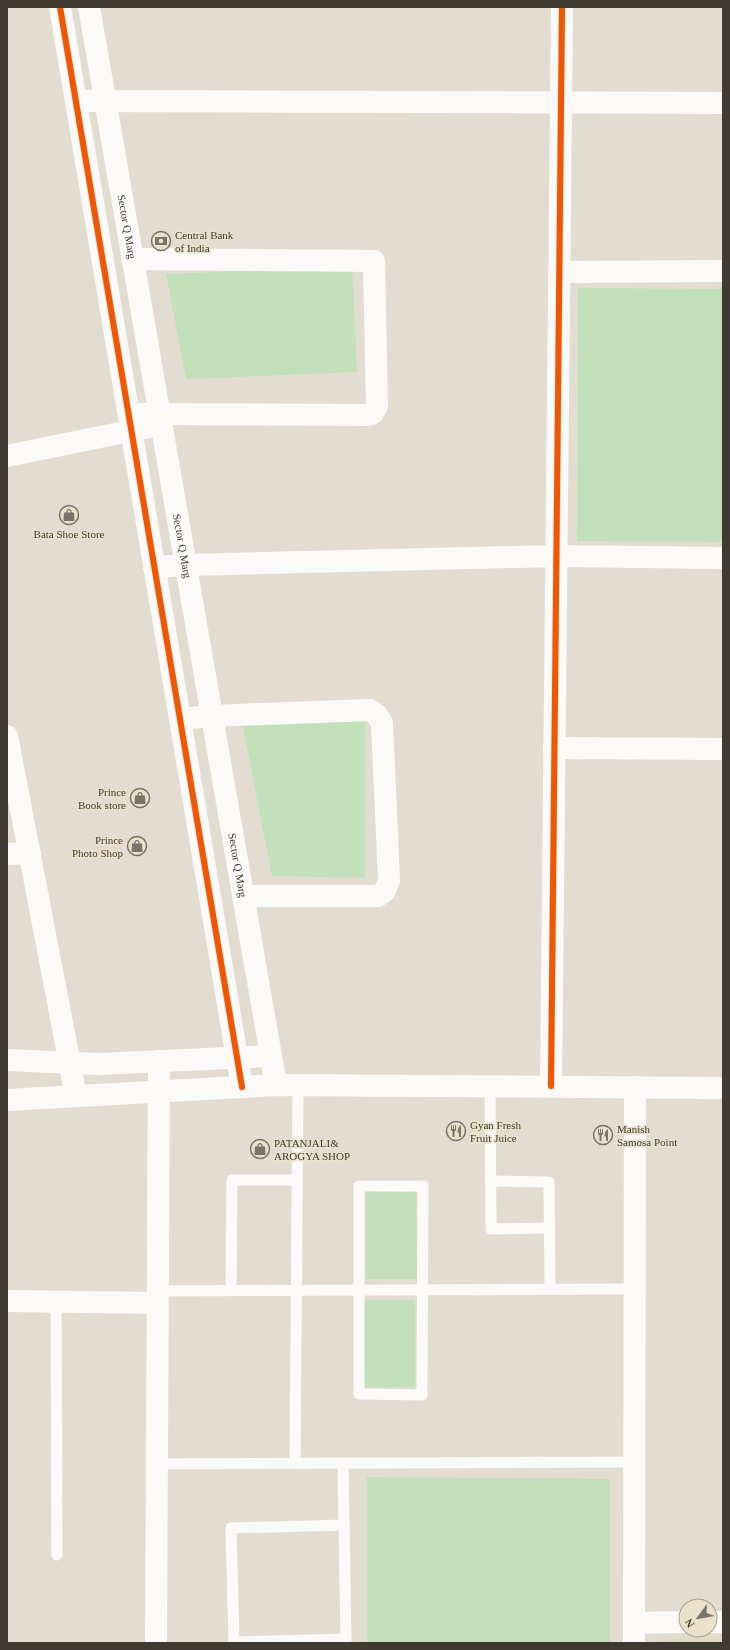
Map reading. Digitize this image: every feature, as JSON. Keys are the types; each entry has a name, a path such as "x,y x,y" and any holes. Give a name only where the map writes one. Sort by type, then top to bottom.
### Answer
{"street":[{"path":"60,7 242,1087"},
{"name":"Sector Q Marg","path":"89,7 276,1085"},
{"path":"551,1086 562,7"},
{"path":"76,101 723,103"},
{"path":"7,456 130,422 160,418 368,415 373,413 377,406 374,261 132,259"},
{"path":"559,272 723,271"},
{"path":"154,567 556,556 723,558"},
{"path":"180,719 211,716 370,710 377,715 382,723 390,880 385,890 378,896 243,896"},
{"path":"7,736 76,1096"},
{"path":"554,748 723,749"},
{"path":"7,854 30,853"},
{"path":"7,1060 99,1064 238,1059 271,1056"},
{"path":"156,1643 159,1061"},
{"path":"7,1100 276,1085 723,1088"},
{"path":"635,1087 634,1633 678,1624"},
{"path":"7,1301 56,1301 157,1297"}],"lane":[{"path":"295,1463 298,1085"},
{"path":"490,1086 491,1229 550,1228"},
{"path":"232,1290 232,1180 297,1180"},
{"path":"490,1181 549,1182 550,1289"},
{"path":"359,1186 423,1186 423,1290 422,1395 359,1394 359,1186"},
{"path":"157,1297 232,1290 634,1289"},
{"path":"56,1301 57,1555"},
{"path":"157,1464 634,1462"},
{"path":"343,1463 346,1641 234,1642 231,1528 344,1525"}],"shaded area":[{"path":"723,1638 723,1643 661,1643 661,1639"}],"green space":[{"path":"352,267 357,372 186,379 166,274"},
{"path":"578,288 723,289 723,542 577,541"},
{"path":"365,720 365,878 272,876 242,722"},
{"path":"366,1191 416,1192 417,1279 366,1279"},
{"path":"364,1300 415,1300 415,1387 365,1387"},
{"path":"367,1477 610,1479 610,1643 367,1643"}],"cycle path":[{"path":"60,7 242,1087"},
{"path":"551,1086 562,7"}],"place":[{"name":"Central Bank of India","path":"161,241"},
{"name":"Bata Shoe Store","path":"69,515"},
{"name":"Prince Book store","path":"140,798"},
{"name":"Prince Photo Shop","path":"137,846"},
{"name":"Gyan Fresh Fruit Juice","path":"456,1131"},
{"name":"Manish Samosa Point","path":"603,1135"},
{"name":"PATANJALI& AROGYA SHOP","path":"260,1149"}]}
